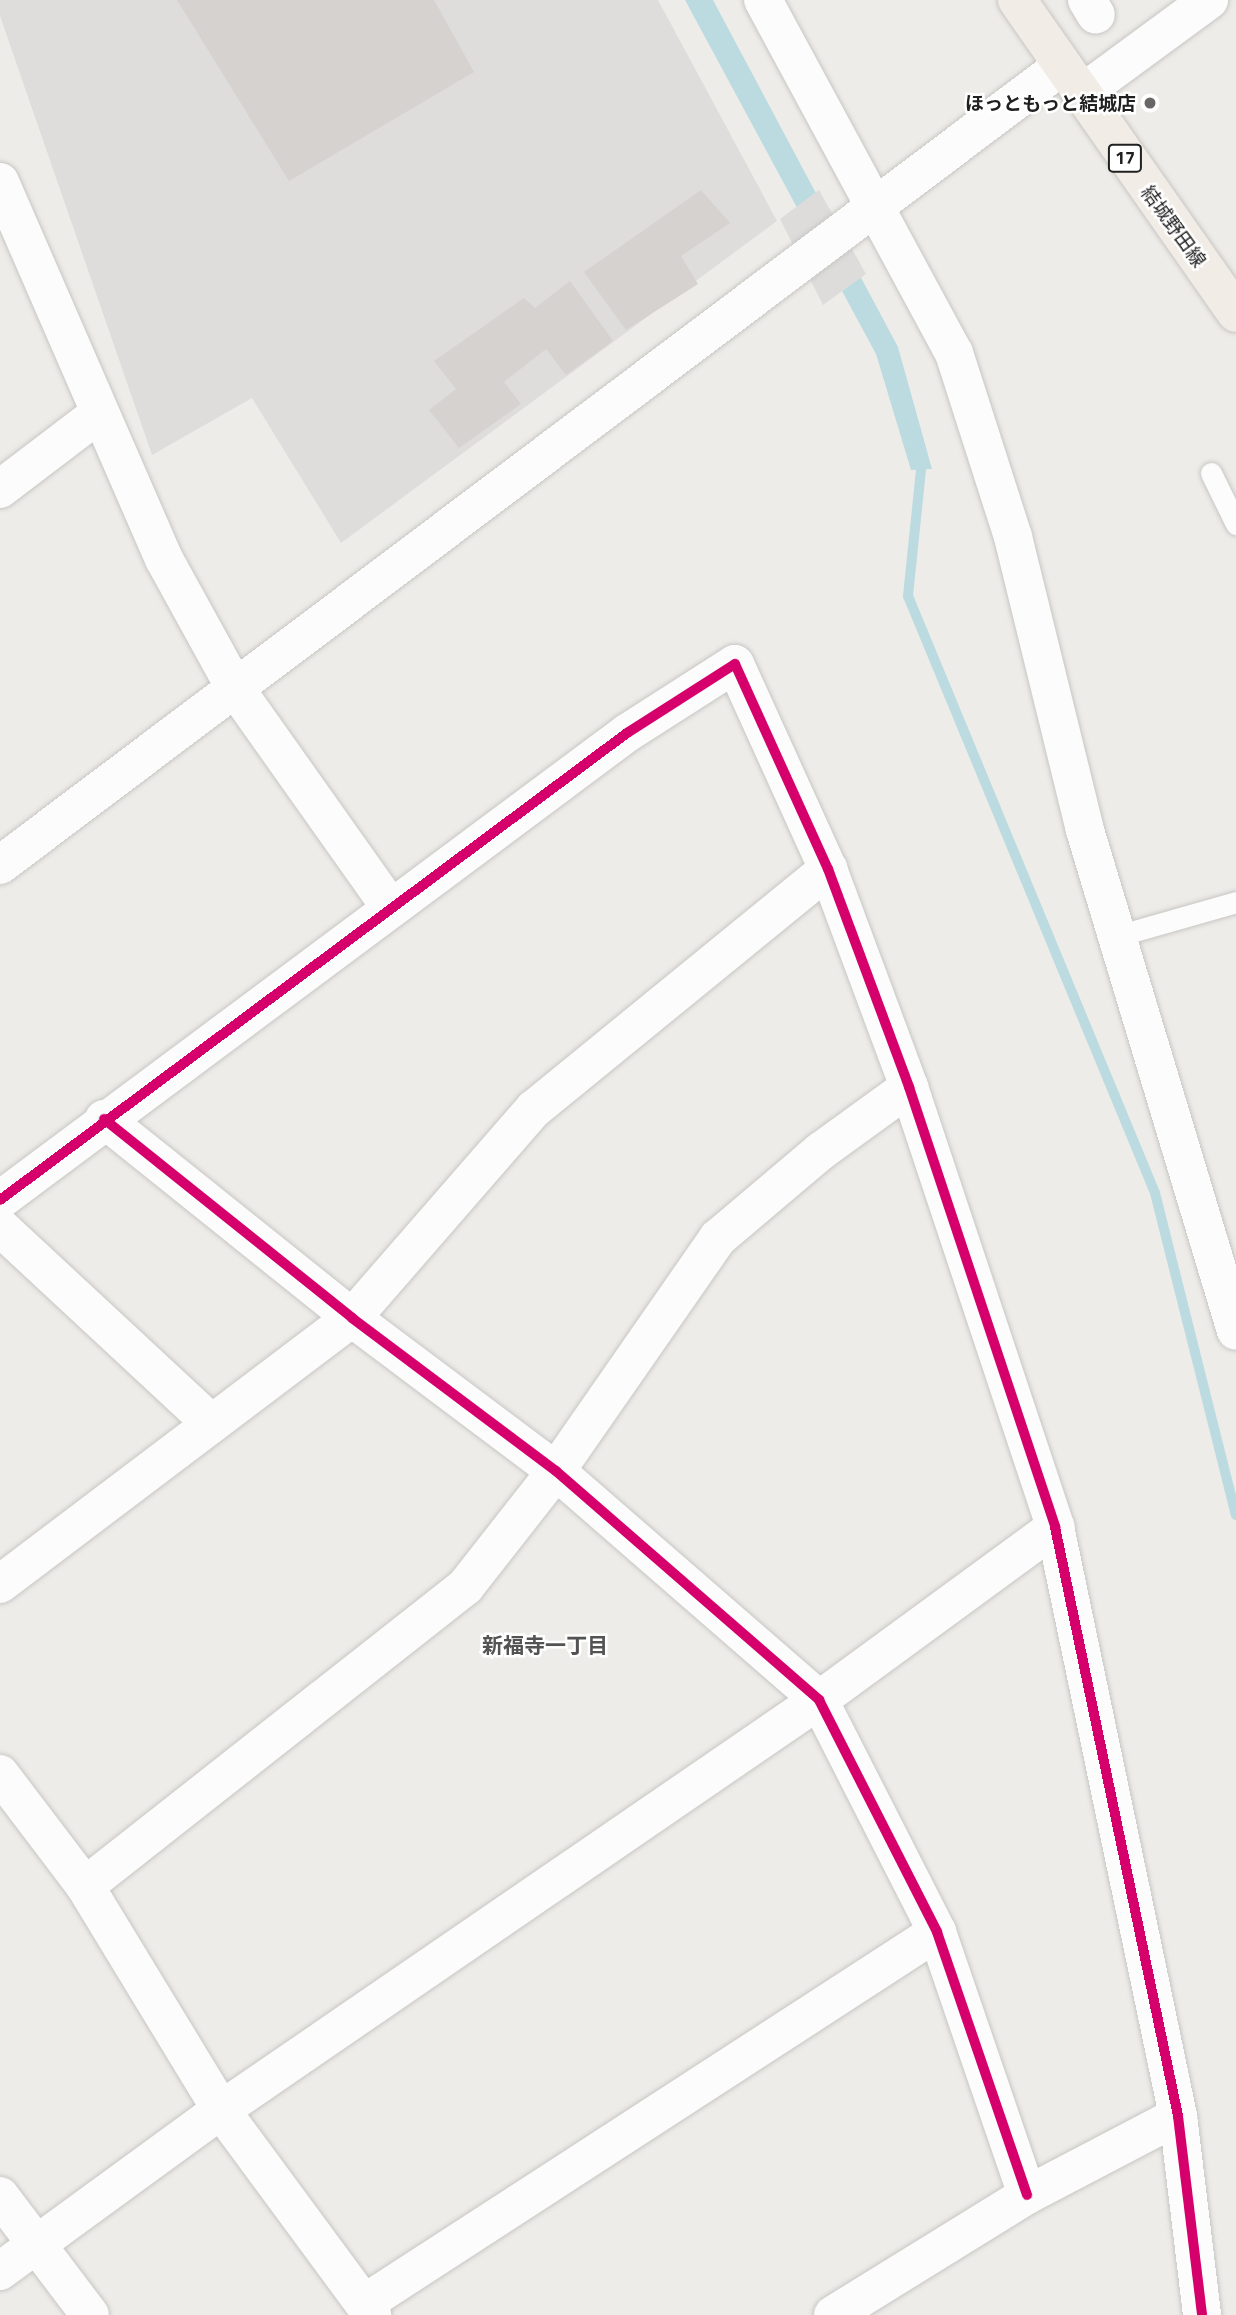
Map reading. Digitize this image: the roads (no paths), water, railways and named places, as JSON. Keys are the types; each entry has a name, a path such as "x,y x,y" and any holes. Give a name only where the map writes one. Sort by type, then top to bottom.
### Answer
{"main road":[{"name":"結城野田線","path":"1017,0 1236,313"}],"street":[{"path":"763,0 877,206 954,353 1013,537 1117,936 1236,1331"},
{"path":"0,864 877,206 1072,80 1209,0"},
{"path":"0,182 97,415 164,559 234,688 391,908"},
{"path":"0,489 97,415"},
{"path":"0,1200 104,1119 627,733 735,664 828,869 909,1087 1055,1527 1178,2116 1202,2315"},
{"path":"0,1584 352,1318 534,1109 828,869"},
{"path":"85,1886 465,1587 556,1471 719,1238 821,1151 909,1087"},
{"path":"104,1119 352,1318 556,1471 819,1700 937,1931 1027,2195"},
{"path":"0,1227 212,1424"},
{"path":"0,2271 222,2110 819,1700 1055,1527"},
{"path":"0,1774 85,1886 222,2110 368,2309 937,1931"},
{"path":"833,2315 1027,2195 1178,2116"},
{"path":"0,2196 90,2315"}],"lane":[{"path":"1211,473 1236,524"},
{"path":"1117,936 1236,902"}],"water":[{"path":"685,0 713,0 898,347 932,469 911,470 876,354"}],"waterway":[{"path":"918,458 921,470 908,596 1155,1193 1236,1515"}],"place":[{"name":"ほっともっと結城店","path":"1150,103"}],"district":[{"name":"新福寺一丁目","path":"545,1645"}]}
